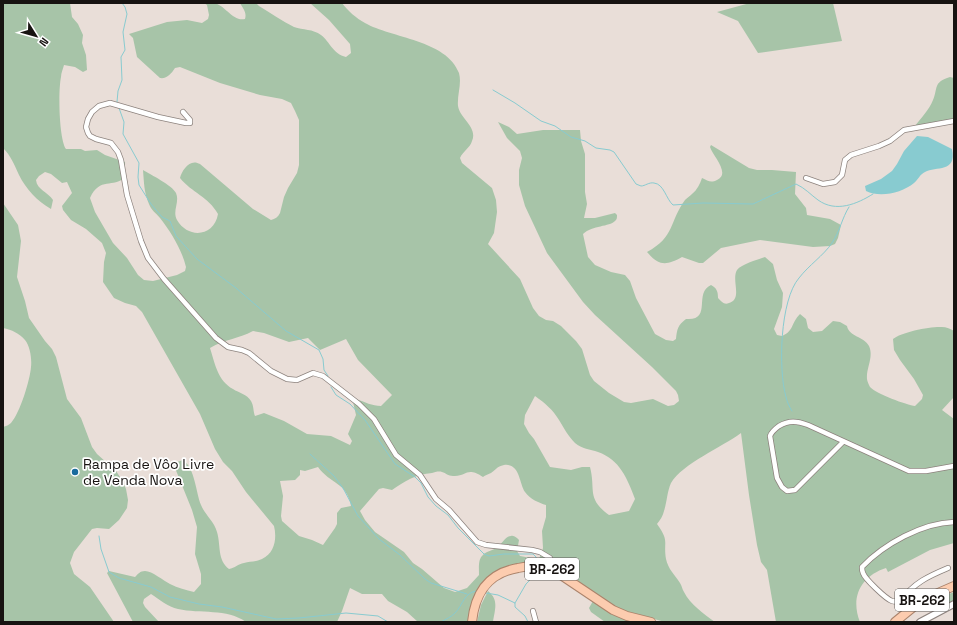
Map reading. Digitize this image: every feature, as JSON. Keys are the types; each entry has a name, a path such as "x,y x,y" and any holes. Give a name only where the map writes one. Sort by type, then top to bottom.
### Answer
{"highway":[{"name":"BR-262","path":"472,622 479,595 488,582 495,576 510,569 528,566 542,566 552,569 613,610 632,618 651,622"},
{"name":"BR-262","path":"895,622 930,596 954,586"}],"street":[{"path":"183,112 190,120 189,123 158,117 115,104 106,103 92,112 88,118 86,127 90,136 111,143 118,152 121,160 127,195 141,241 148,258 164,279 223,344 245,351 271,370 287,379 297,380 309,374 318,374 359,404 374,419 396,455 420,475 436,499 449,510 477,542 486,546 540,552 550,558 552,569"},
{"path":"806,178 823,184 835,182 842,176 846,160 851,155 890,141 904,130 954,121"},
{"path":"843,442 795,490 787,491 782,487 777,476 775,459 770,440 771,433 786,422 800,422 909,470 926,471 954,466"},
{"path":"916,605 910,600 895,602 886,598 863,574 862,567 872,557 904,536 934,525 954,522"},
{"path":"901,601 907,592 916,584 948,568"},
{"path":"921,622 954,604"},
{"path":"534,611 536,622"}],"green space":[{"path":"3,3 70,3 72,17 78,24 83,35 82,43 86,55 87,70 83,72 75,67 64,65 61,74 59,103 64,144 66,149 81,149 85,151 97,150 105,155 125,162 125,177 116,182 102,185 94,191 90,198 95,212 113,243 127,258 138,275 144,280 153,281 177,275 185,271 186,267 179,248 172,235 160,218 152,210 147,200 143,170 174,190 177,196 175,213 177,220 187,230 194,233 206,231 216,222 218,214 210,203 180,178 185,168 193,163 200,164 253,209 272,220 280,213 284,197 297,173 299,165 299,120 291,103 282,99 260,95 220,83 180,67 175,68 167,77 160,78 137,57 133,38 129,34 167,22 187,20 202,23 208,19 209,15 207,5 204,3 218,4 233,16 245,19 245,12 240,3 256,3 294,27 318,33 332,48 346,57 351,53 350,44 329,20 310,3 342,3 352,14 365,23 431,47 443,53 453,62 460,77 458,98 459,111 473,131 471,143 460,158 462,163 492,188 496,200 497,212 494,233 488,244 520,279 533,308 539,316 546,320 553,321 561,326 576,341 582,349 590,375 594,381 609,393 624,402 631,403 653,399 668,406 674,405 679,401 676,391 583,302 547,253 525,206 519,185 519,170 522,158 520,151 507,138 498,122 509,127 517,134 543,130 580,130 581,141 585,154 585,192 587,204 584,218 595,218 615,213 617,215 616,220 612,223 591,229 583,234 588,257 595,265 611,272 625,275 630,281 636,298 655,334 666,340 673,341 676,339 677,330 681,323 686,319 699,316 703,294 706,289 711,285 717,290 718,298 722,302 727,304 733,301 736,293 735,279 737,270 746,264 765,257 773,264 777,280 783,293 782,307 774,329 777,335 782,336 789,332 800,314 806,319 808,328 813,332 822,331 833,321 840,322 847,326 848,330 854,335 864,340 869,346 871,354 867,379 870,387 878,393 892,399 915,406 922,399 923,395 894,350 893,339 909,332 931,327 944,327 954,331 954,397 942,410 954,419 954,543 930,550 888,572 886,568 870,576 864,582 857,596 857,613 860,622 776,622 767,570 761,562 757,545 741,433 693,463 676,476 671,483 664,513 657,524 665,538 667,563 680,583 683,591 690,601 715,622 665,622 625,611 607,602 563,570 549,564 538,562 543,548 542,531 546,517 546,505 529,497 523,488 516,470 509,465 504,465 498,467 483,477 473,472 458,476 450,476 440,472 416,476 392,490 383,488 379,489 360,511 375,532 404,552 413,563 444,588 455,592 467,588 479,575 479,562 484,554 498,547 509,536 514,536 519,540 517,551 520,556 531,558 532,562 511,565 492,576 470,622 418,622 407,612 388,601 382,594 362,594 350,588 337,622 246,622 239,618 222,613 174,608 151,594 144,599 143,603 159,622 133,622 107,573 109,571 135,577 139,573 148,571 167,583 194,592 201,584 201,574 195,554 197,527 192,510 175,468 177,462 183,460 193,475 199,500 214,525 217,532 221,557 229,569 260,560 270,553 275,540 274,526 246,492 232,471 223,462 215,449 200,414 142,312 136,306 114,298 103,282 106,253 102,243 86,229 71,220 63,210 62,206 72,193 67,182 62,183 51,174 45,172 36,180 40,189 53,200 51,209 41,202 29,190 10,157 3,148","holes":["253,331 264,333 289,342 308,338 320,350 346,339 358,360 392,395 381,406 372,405 356,399 353,402 356,415 348,434 352,441 350,445 331,436 307,434 284,421 264,413 255,416 251,401 245,395 228,386 220,377 210,348","535,396 554,413 575,443 583,448 606,455 612,460 626,477 635,499 629,511 609,515 597,504 593,493 590,467 582,467 571,470 550,467 524,424 525,415","318,467 346,492 351,506 341,508 337,513 337,524 323,545 299,536 282,521 283,496 280,481 295,480 300,475 300,470 305,471"]},
{"path":"750,3 833,3 842,41 758,53 738,21 717,12"},
{"path":"950,77 954,78 954,121 915,126 931,104 938,83"},
{"path":"711,145 749,168 757,170 796,172 795,194 806,208 807,215 830,219 841,225 835,244 830,246 813,247 760,240 721,248 703,263 682,257 671,262 663,263 651,257 647,252 662,241 667,235 680,208 685,200 697,189 702,178 708,181 715,181 721,177 722,169 710,147"},
{"path":"3,203 18,225 21,241 17,277 29,318 52,349 56,357 67,399 81,418 92,447 97,454 116,471 126,489 128,500 127,508 119,520 109,529 92,529 74,552 70,563 74,574 90,587 114,622 3,622 3,427 11,423 18,412 27,388 31,357 25,340 15,332 3,328"},
{"path":"488,591 495,601 493,622 477,622 481,605"},
{"path":"954,592 954,603 934,613 939,598"},
{"path":"593,601 608,611 634,622 605,622 591,612 589,608"}],"water":[{"path":"917,136 928,137 952,149 953,157 949,165 923,173 909,187 897,192 878,194 866,191 865,186 881,179 892,171 904,151"}],"waterway":[{"path":"117,102 118,91 122,80 121,57 125,50 123,32 127,14 122,3"},
{"path":"493,90 541,121 555,126 571,137 585,141 596,148 614,152 636,184 641,186 650,183 657,184 663,189 673,205 703,203 753,204 796,184 818,200 832,206 846,206 853,204 873,194"},
{"path":"119,108 124,122 123,134 139,163 139,185 151,204 162,217 170,221 176,236 197,259 236,288 286,331 319,350 323,359 324,370 328,376"},
{"path":"792,411 786,399 782,370 782,335 788,302 793,288 799,278 832,243 849,207"},
{"path":"331,387 336,395 350,404 365,420 395,464 415,477 421,483 428,497 436,506 448,515 458,528 484,554 489,556 504,554 533,554 536,557 537,562"},
{"path":"310,454 334,476 343,488 358,516 379,539 400,555 431,583 467,594"},
{"path":"99,536 101,549 109,572 119,578 151,587 170,597 276,619 346,613 378,616 388,622"},
{"path":"515,603 526,584 536,574 536,570"},
{"path":"441,622 458,610 466,596 477,591"},
{"path":"486,593 498,595 515,603 515,607 525,616 528,622"}],"place":[{"name":"Rampa de Vôo Livre de Venda Nova","path":"75,472"}]}
